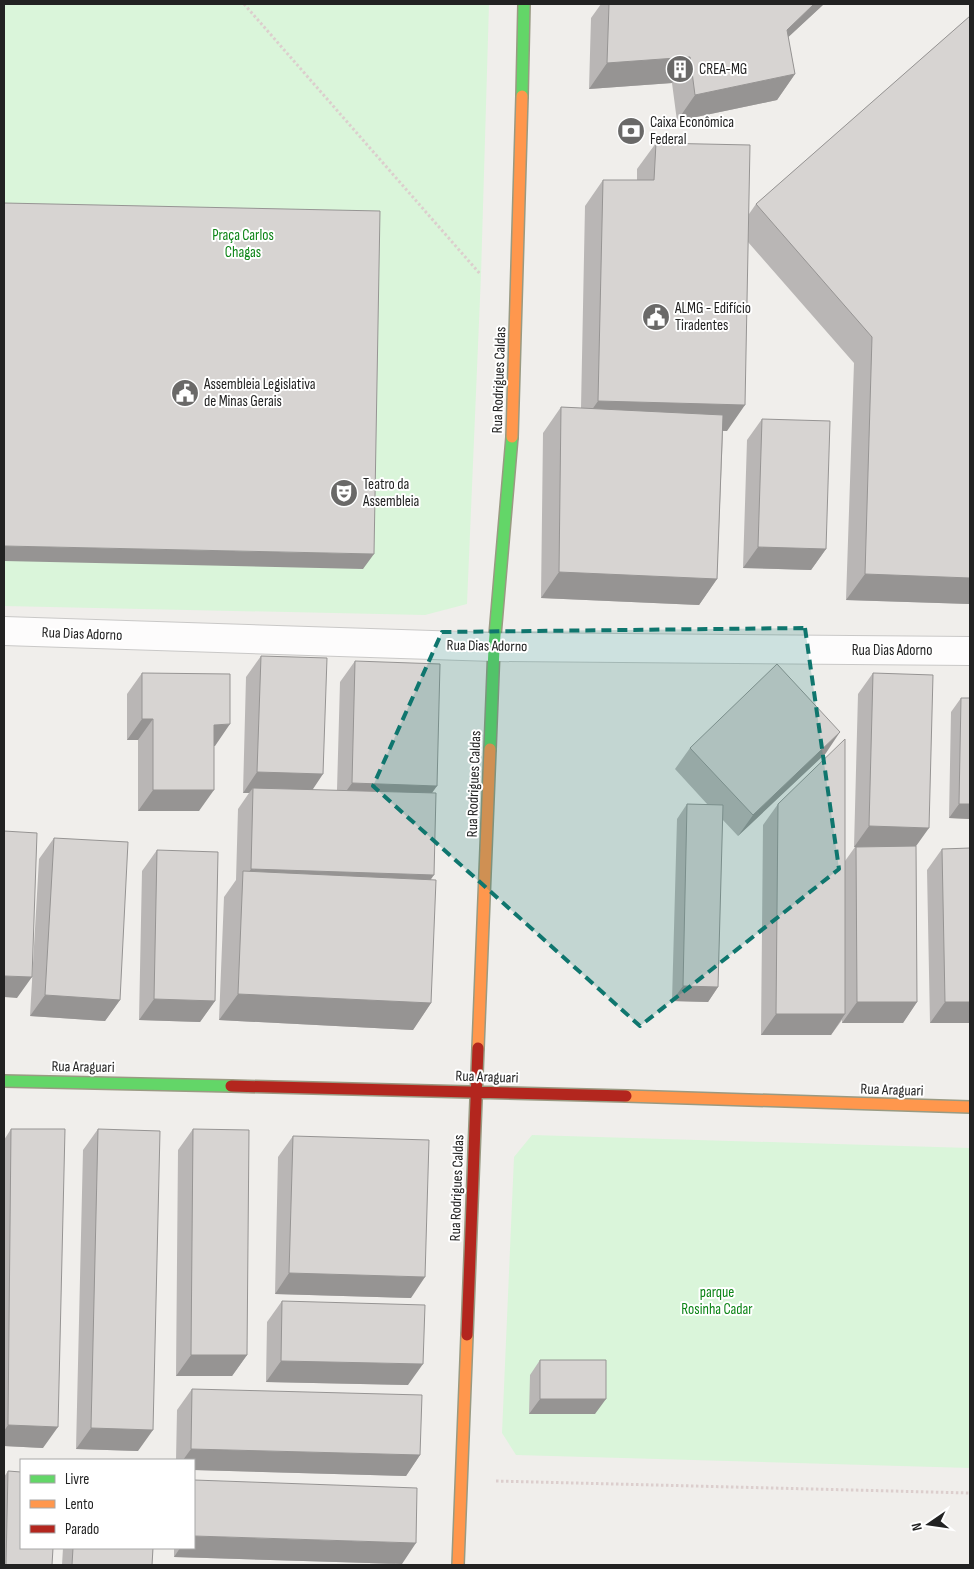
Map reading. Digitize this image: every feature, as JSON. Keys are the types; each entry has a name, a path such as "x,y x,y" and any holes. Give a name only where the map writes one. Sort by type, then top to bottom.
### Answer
{"street":[{"name":"Rua Rodrigues Caldas","path":"458,1565 494,647 513,430 524,4"},
{"name":"Rua Dias Adorno","path":"4,631 494,647 970,651"},
{"name":"Rua Araguari","path":"4,1081 476,1091 970,1107"}],"path":[{"path":"244,4 482,274"},
{"path":"461,1480 970,1493"}],"highlighted area":[{"path":"805,628 839,869 640,1026 373,786 442,632"}],"green space":[{"name":"Praça Carlos Chagas","path":"4,4 489,4 481,275 467,604 425,615 4,606"},
{"name":"parque Rosinha Cadar","path":"532,1135 970,1148 970,1468 516,1455 502,1433 514,1157"}],"building":[{"name":"CREA-MG","path":"609,4 814,4 787,30 795,74 695,95 690,57 607,63"},
{"path":"970,16 970,578 865,574 872,337 756,204"},
{"name":"ALMG - Edifício Tiradentes","path":"656,143 750,145 745,405 598,401 603,180 654,180"},
{"name":"Assembleia Legislativa de Minas Gerais","path":"4,203 380,211 374,554 4,546"},
{"path":"561,407 723,415 717,579 559,572"},
{"path":"762,419 830,421 826,549 758,547"},
{"path":"261,656 327,658 323,774 257,772"},
{"path":"355,661 440,664 437,786 352,783"},
{"path":"777,664 840,732 753,815 690,748"},
{"path":"142,673 230,674 230,724 214,725 214,790 153,790 153,719 142,719"},
{"path":"873,673 933,675 929,828 869,826"},
{"path":"961,698 970,698 970,804 959,804"},
{"path":"845,739 845,1014 776,1014 778,804"},
{"path":"253,788 436,793 434,875 251,869"},
{"path":"687,804 723,805 718,987 683,986"},
{"path":"4,831 37,833 32,977 4,976"},
{"path":"54,838 128,842 120,1000 45,995"},
{"path":"916,846 917,1002 857,1002 856,847"},
{"path":"970,848 970,1002 945,1002 942,849"},
{"path":"157,850 218,852 215,1001 154,999"},
{"path":"243,871 436,880 431,1003 238,994"},
{"path":"11,1129 65,1129 58,1427 8,1425"},
{"path":"98,1129 160,1131 153,1430 91,1428"},
{"path":"193,1129 249,1130 247,1355 191,1355"},
{"path":"293,1136 429,1140 425,1277 289,1273"},
{"path":"282,1301 425,1305 423,1364 281,1361"},
{"path":"540,1360 606,1360 606,1399 540,1399"},
{"path":"192,1389 422,1395 420,1455 191,1449"},
{"path":"8,1471 20,1472 20,1549 53,1549 52,1565 6,1565"},
{"path":"195,1480 417,1488 416,1543 195,1536"},
{"path":"73,1549 153,1549 152,1565 72,1565"}],"traffic: fast":[{"path":"522,96 524,4"},
{"path":"490,749 494,647 512,437"},
{"path":"4,1081 231,1086"}],"traffic: slow":[{"path":"512,437 522,96"},
{"path":"478,1048 490,749"},
{"path":"626,1096 970,1107"},
{"path":"458,1565 467,1335"}],"traffic: jam":[{"path":"467,1335 478,1048"},
{"path":"231,1086 626,1096"}],"place":[{"name":"CREA-MG","path":"680,69"},
{"name":"Caixa Econômica Federal","path":"631,131"},
{"name":"ALMG - Edifício Tiradentes","path":"656,317"},
{"name":"Assembleia Legislativa de Minas Gerais","path":"185,393"},
{"name":"Teatro da Assembleia","path":"344,493"}]}
